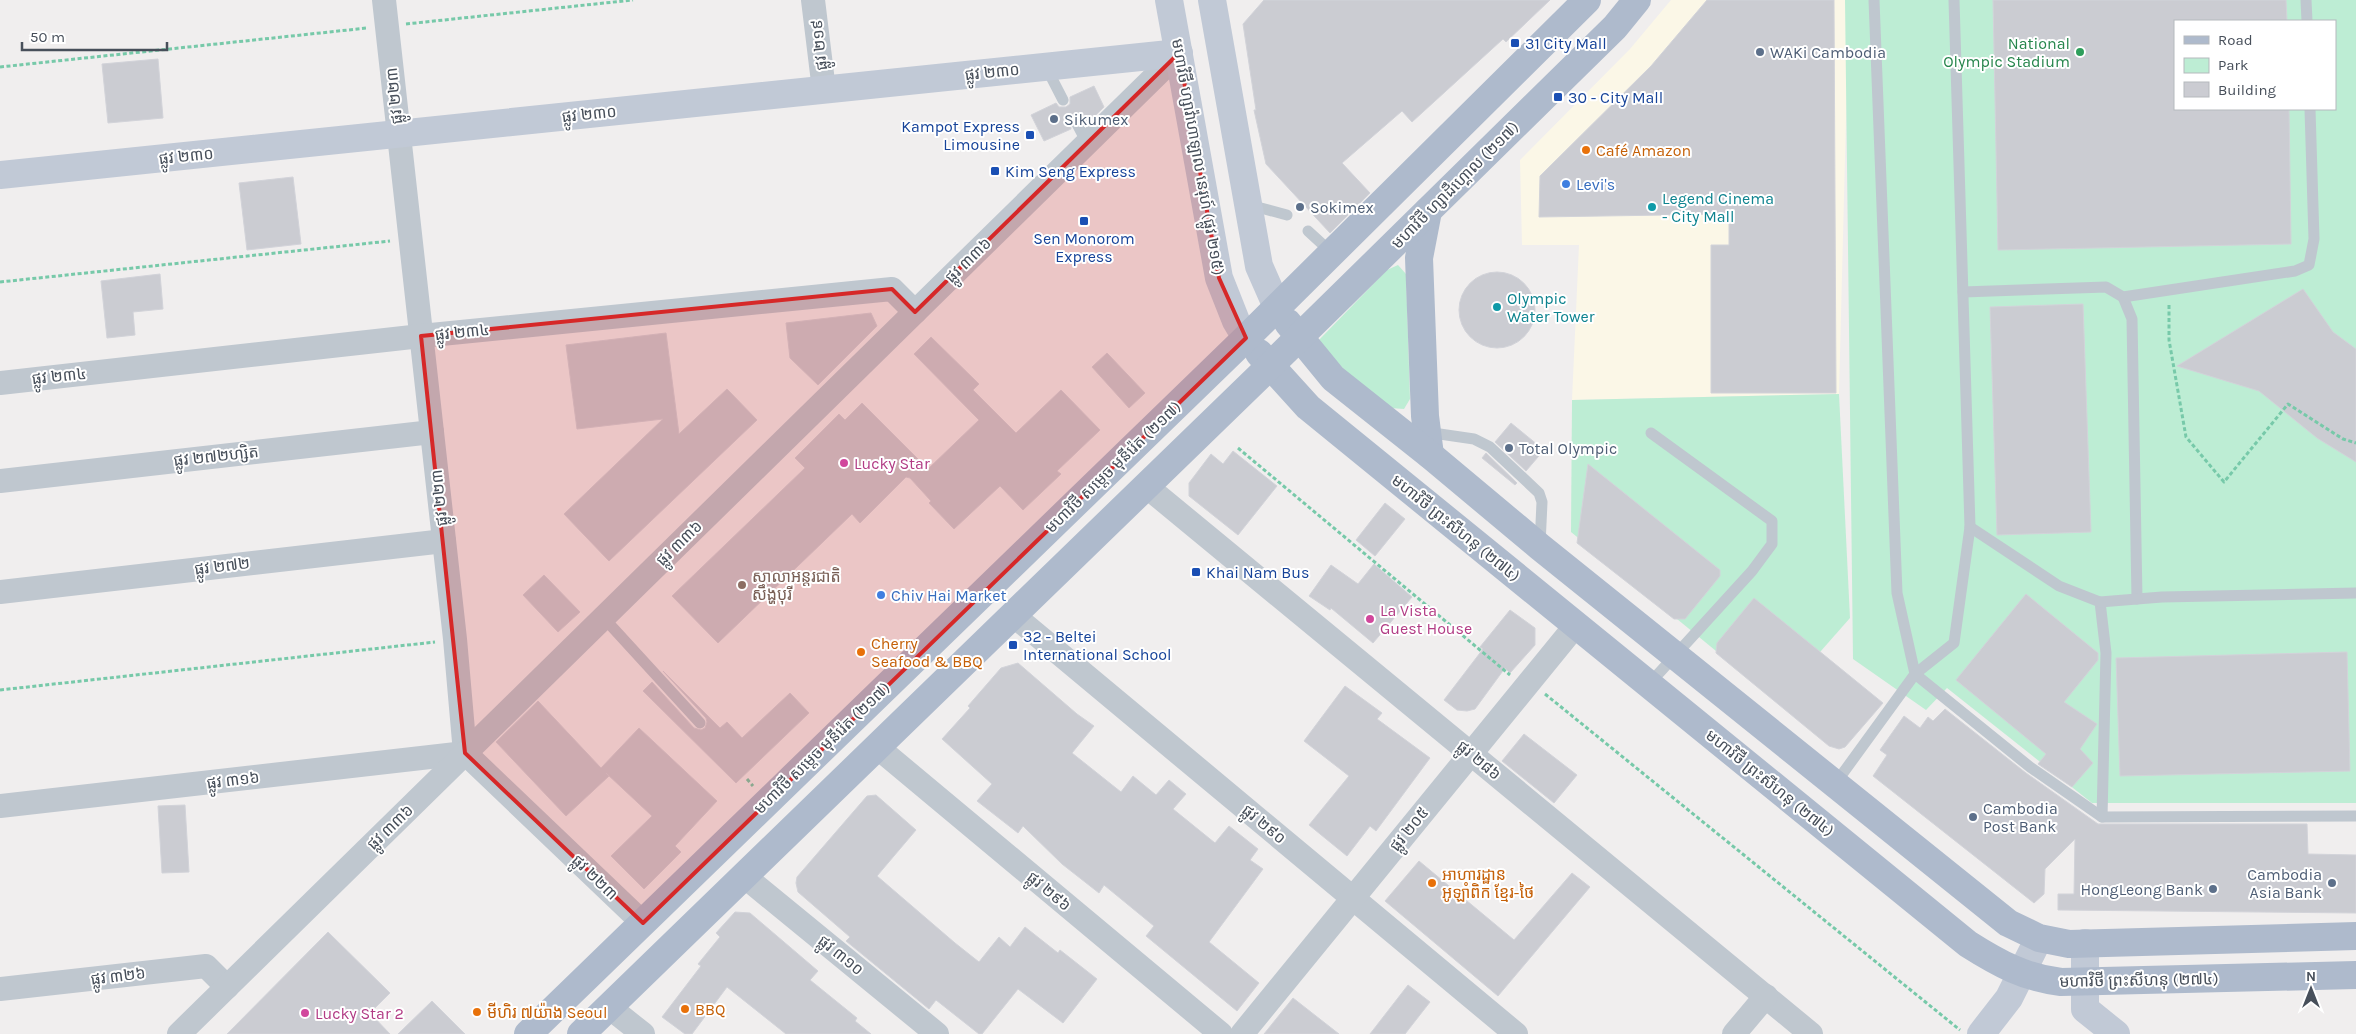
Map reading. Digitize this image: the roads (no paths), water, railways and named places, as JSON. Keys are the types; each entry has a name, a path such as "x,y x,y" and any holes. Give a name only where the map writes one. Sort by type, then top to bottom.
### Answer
{"main road":[{"path":"1246,338 1587,0"},
{"name":"មហាវិថី ហ្សាដឹហ្គោល (២១៧)","path":"1270,366 1615,27 1637,0"},
{"path":"1428,211 1419,258 1429,443"},
{"path":"1277,307 1299,338 1333,378 1396,428 1429,443 1540,547 2008,923 2039,938 2057,942 2085,943 2356,936"},
{"name":"មហាវិថី ព្រះសីហនុ (២៧៤)","path":"1246,338 1308,406 1968,944 1994,961 2021,974 2060,982 2356,975"},
{"name":"មហាវិថី សម្តេច មុនីរ៉េត (២១៧)","path":"528,1034 1246,338"},
{"path":"581,1034 1270,366"}],"street":[{"name":"ផ្លូវ ២២៣","path":"384,0 466,753 643,923"},
{"name":"ផ្លូវ ២១៩","path":"814,0 824,90"},
{"name":"មហាវិថី ហ្សាវ៉ាហាឡាល នេរុហ៍ (ផ្លូវ ២១៥)","path":"1169,0 1219,278 1236,321 1246,338"},
{"path":"1212,0 1259,266 1277,307"},
{"name":"ផ្លូវ ២៣០","path":"0,175 1179,53"},
{"name":"ផ្លូវ ៣៣៦","path":"179,1034 915,312 1082,134 1179,53"},
{"name":"ផ្លូវ ២៣៤","path":"0,383 421,336 892,289 915,312"},
{"name":"ផ្លូវ ២៧២ហ្សិត","path":"0,480 432,432"},
{"name":"ផ្លូវ ២៨៦","path":"1146,486 1811,1034"},
{"name":"ផ្លូវ ២៧២","path":"0,592 444,540"},
{"name":"ផ្លូវ ២៩០","path":"1013,615 1516,1034"},
{"name":"ផ្លូវ ២០៥","path":"1242,1034 1576,625"},
{"name":"ផ្លូវ ២៩៦","path":"877,747 1221,1034"},
{"name":"ផ្លូវ ៣១៦","path":"0,806 466,753"},
{"name":"ផ្លូវ ៣១០","path":"744,876 937,1034"},
{"path":"1981,1034 2009,998 2039,938"},
{"path":"2085,943 2085,1009 2116,1034"},
{"name":"ផ្លូវ ៣២៦","path":"0,989 206,966 227,987"},
{"path":"1734,1034 1766,996"},
{"path":"609,1007 643,1034"}],"lane":[{"path":"1874,0 1897,593 1916,674 2030,767 2102,817 2356,816"},
{"path":"1835,784 1916,674 1954,643 1970,527 1954,0"},
{"path":"2306,0 2307,20"},
{"path":"1046,67 1063,100"},
{"path":"2123,297 2295,271 2309,265 2314,239 2310,110"},
{"path":"1249,209 1261,208 1287,215"},
{"path":"1308,231 1332,253"},
{"path":"1963,292 2106,287 2123,297 2132,319 2137,599"},
{"path":"1649,684 1752,571 1772,544 1772,521 1651,433"},
{"path":"1429,443 1474,439 1490,447 1539,493 1542,502 1540,547"},
{"path":"1970,527 2059,586 2100,602 2162,597 2356,593"},
{"path":"2100,602 2106,653 2102,817"},
{"path":"603,617 700,723"}],"place":[{"name":"31 City Mall","path":"1515,43"},
{"name":"WAKi Cambodia","path":"1760,52"},
{"name":"National Olympic Stadium","path":"2080,52"},
{"name":"30 - City Mall","path":"1558,97"},
{"name":"Sikumex","path":"1054,119"},
{"name":"Kampot Express Limousine","path":"1030,135"},
{"name":"Café Amazon","path":"1586,150"},
{"name":"Kim Seng Express","path":"995,171"},
{"name":"Levi's","path":"1566,184"},
{"name":"Sokimex","path":"1300,207"},
{"name":"Legend Cinema - City Mall","path":"1652,207"},
{"name":"Sen Monorom Express","path":"1084,221"},
{"name":"Olympic Water Tower","path":"1497,307"},
{"name":"Total Olympic","path":"1509,448"},
{"name":"Lucky Star","path":"844,463"},
{"name":"Khai Nam Bus","path":"1196,572"},
{"name":"សាលាអន្តរជាតិ សឹង្ហបុរី","path":"742,585"},
{"name":"Chiv Hai Market","path":"881,595"},
{"name":"La Vista Guest House","path":"1370,619"},
{"name":"32 - Beltei International School","path":"1013,645"},
{"name":"Cherry Seafood & BBQ","path":"861,652"},
{"name":"Cambodia Post Bank","path":"1973,817"},
{"name":"អាហារដ្ឋាន អូឡាំពិក ខ្មែរ-ថៃ","path":"1432,883"},
{"name":"Cambodia Asia Bank","path":"2332,883"},
{"name":"HongLeong Bank","path":"2213,889"},
{"name":"BBQ","path":"685,1009"},
{"name":"មីហិរ ៧យ៉ាង Seoul","path":"477,1012"},
{"name":"Lucky Star 2","path":"305,1013"}]}
